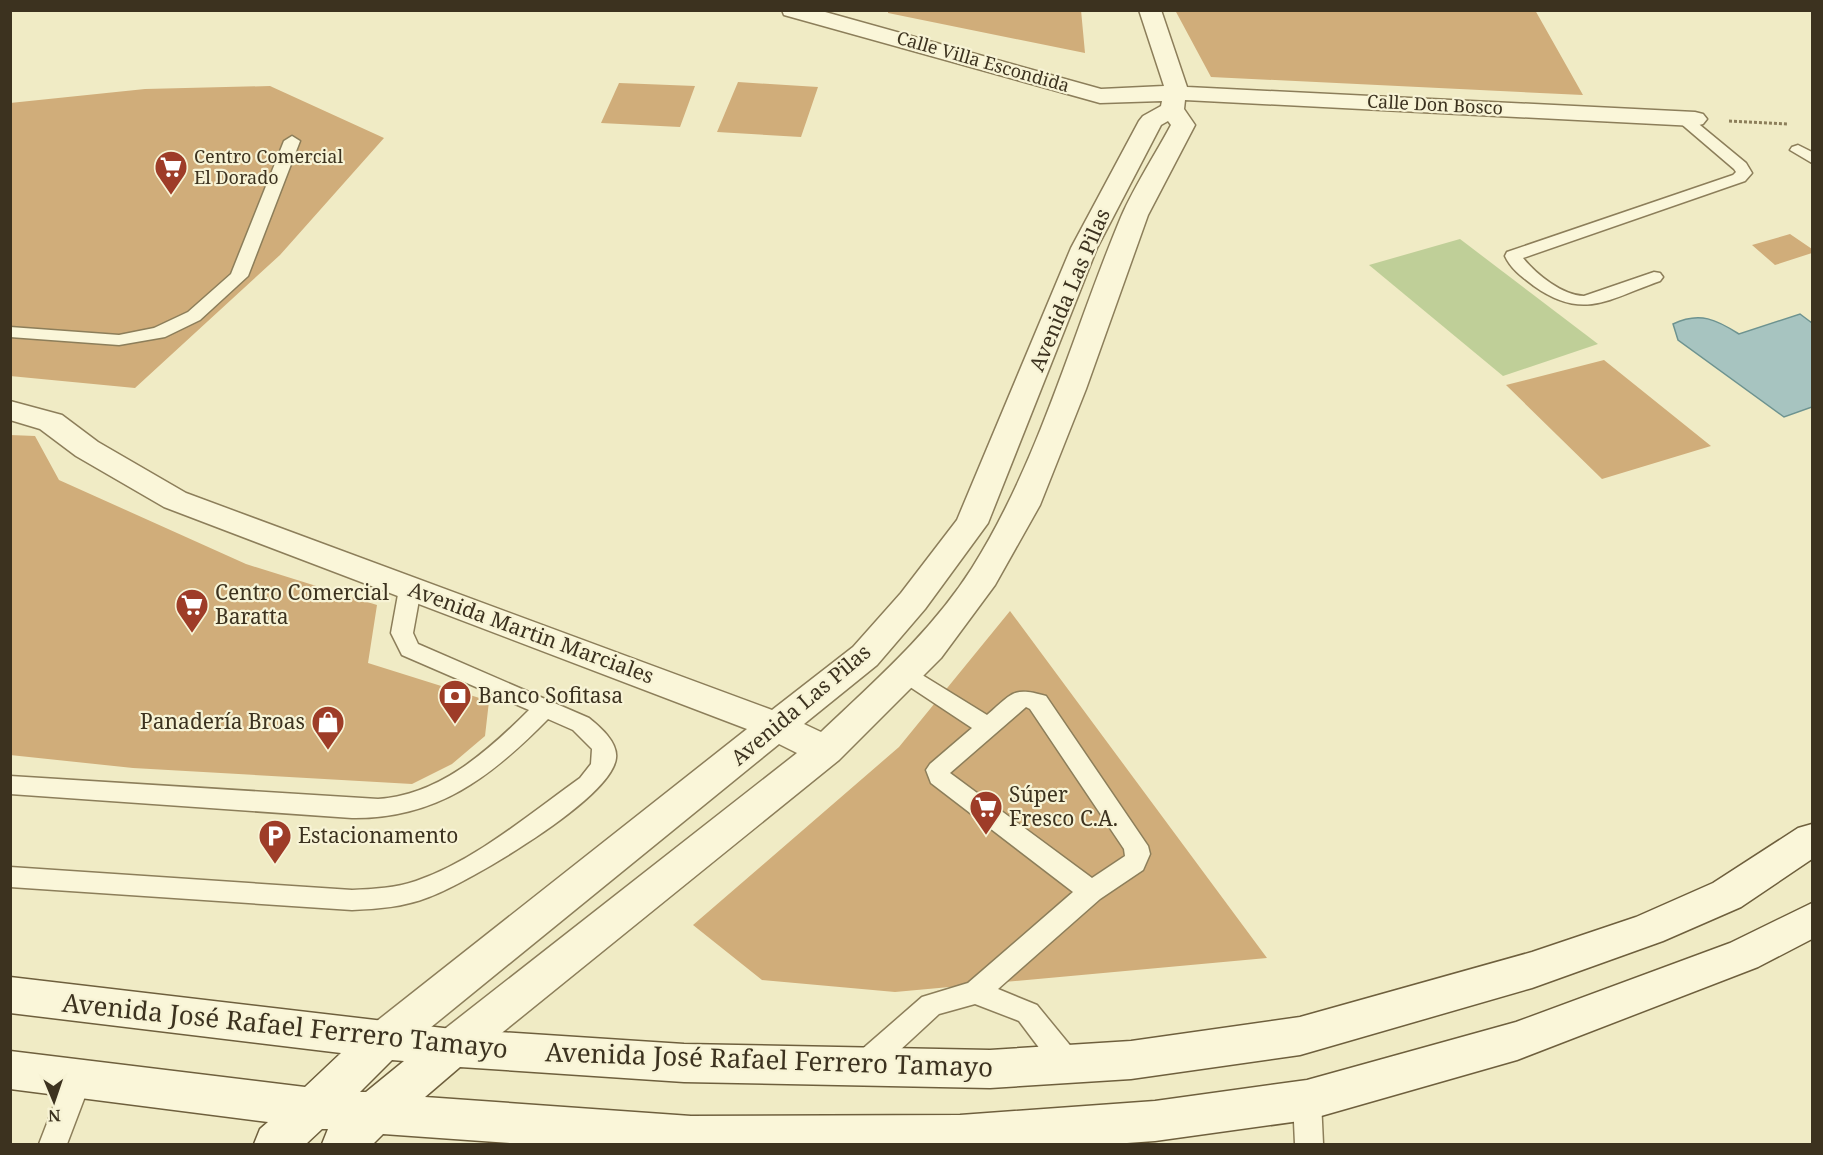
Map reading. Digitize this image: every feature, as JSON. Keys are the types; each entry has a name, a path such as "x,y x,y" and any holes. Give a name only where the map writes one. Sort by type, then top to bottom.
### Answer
{"street":[{"name":"Calle Villa Escondida","path":"792,10 1100,96 1174,101"},
{"name":"Avenida Las Pilas","path":"344,1144 373,1113 452,1048 826,750 930,650 983,577 1024,505 1071,389 1135,215 1183,125 1174,101 1176,83 1150,10"},
{"name":"Avenida Las Pilas","path":"276,1144 383,1041 445,988 865,656 913,601 972,523 1084,248 1151,121 1174,101"},
{"name":"Calle Don Bosco","path":"1174,101 1689,119"},
{"name":"Avenida Martin Marciales","path":"10,410 51,422 87,449 175,500 739,710 826,750"},
{"name":"Avenida José Rafael Ferrero Tamayo","path":"10,995 452,1048 684,1063 990,1069 1131,1060 1300,1036 1532,970 1649,929 1727,895 1812,839"},
{"path":"10,1070 311,1108 691,1137 834,1140 960,1136 1155,1121 1307,1100 1517,1041 1744,955 1812,920"}],"lane":[{"path":"1654,277 1586,301 1577,301 1565,298 1519,266 1513,256 1739,178 1744,173 1740,166 1689,119"},
{"path":"10,332 119,340 159,333 194,316 238,276 292,141"},
{"path":"1798,150 1812,158"},
{"path":"10,877 351,900 385,898 421,890 475,862 588,785 603,770 606,757 601,740 580,724 410,649 402,633 410,589"},
{"path":"906,673 988,727"},
{"path":"862,1068 931,1005 976,993 1091,892 1134,863 1138,854 1136,846 1038,702 1022,698 938,770 939,777 1091,892"},
{"path":"10,785 352,809 392,808 434,796 466,779 496,757 545,708"},
{"path":"976,993 1028,1013 1068,1064"},
{"path":"53,1144 78,1078"},
{"path":"1307,1100 1309,1144"}],"path":[{"path":"1689,119 1789,124"}],"green space":[{"path":"1460,239 1598,344 1503,376 1369,265"}],"water":[{"path":"1800,314 1812,323 1812,407 1784,417 1678,340 1673,324 1692,318 1708,319 1739,334"}],"building":[{"path":"888,10 1081,10 1085,53 888,13"},
{"path":"1175,10 1535,10 1583,95 1211,77"},
{"path":"738,82 818,87 801,137 717,132"},
{"path":"619,83 695,86 680,127 601,123"},
{"name":"Centro Comercial El Dorado","path":"270,86 384,138 280,255 135,388 10,376 10,103 145,89"},
{"path":"1790,234 1812,249 1812,253 1775,265 1752,245"},
{"path":"1604,360 1711,446 1602,479 1506,385"},
{"name":"Centro Comercial Baratta","path":"10,435 35,436 59,480 246,564 377,605 368,663 489,701 485,736 452,764 412,784 133,768 10,755"},
{"name":"Súper Fresco C.A.","path":"1010,611 1267,958 895,992 762,980 693,925 899,747"}],"place":[{"name":"Centro Comercial El Dorado","path":"171,196"},
{"name":"Centro Comercial Baratta","path":"192,634"},
{"name":"Banco Sofitasa","path":"455,725"},
{"name":"Panadería Broas","path":"328,751"},
{"name":"Súper Fresco C.A.","path":"986,836"},
{"name":"Estacionamento","path":"275,865"}]}
